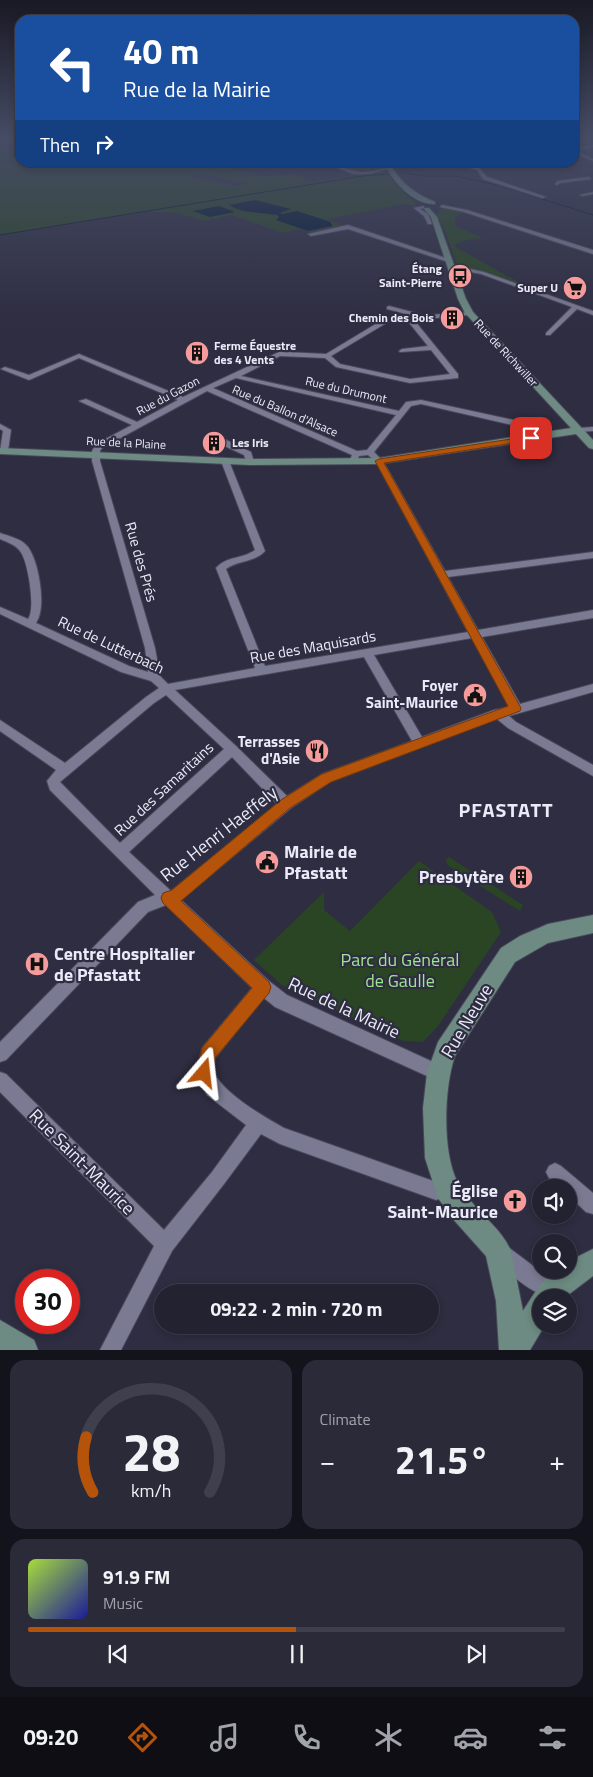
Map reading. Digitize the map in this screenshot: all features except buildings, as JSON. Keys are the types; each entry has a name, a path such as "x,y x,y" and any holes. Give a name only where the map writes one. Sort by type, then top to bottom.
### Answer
{"main road":[{"path":"421,201 424,207 438,207"},
{"path":"425,201 438,207"},
{"name":"Rue de Richwiller","path":"424,207 432,220 451,264 462,299 469,313 593,446"},
{"path":"432,220 438,207"},
{"name":"Rue de la Plaine","path":"2,451 250,462 355,458 379,461 578,430"},
{"name":"Rue Neuve","path":"514,1350 509,1301 498,1251 447,1190 437,1158 435,1108 438,1073 446,1050 508,955 522,945 556,932 593,924"},
{"path":"556,1289 573,1272 593,1262"},
{"path":"514,1350 532,1322"},
{"path":"0,1334 24,1350"}],"street":[{"name":"Rue de Richwiller","path":"424,207 416,208 432,220"},
{"path":"438,207 455,208 593,252"},
{"path":"336,221 451,264 482,273 593,313"},
{"path":"311,234 342,227 354,228"},
{"path":"548,334 577,307"},
{"path":"389,308 411,313 418,317"},
{"path":"408,318 457,379 410,381 338,366 327,356 386,320 418,317 469,313"},
{"path":"402,351 432,348"},
{"name":"Rue du Gazon","path":"96,455 99,446 206,388 282,351 327,356"},
{"path":"5,369 29,378 79,356 184,400"},
{"name":"Rue du Drumont","path":"234,376 401,414 412,402 421,402 515,423 531,438"},
{"name":"Rue du Ballon d'Alsace","path":"206,388 355,458"},
{"path":"83,401 138,425"},
{"path":"401,414 370,452 379,461 473,634 516,708"},
{"path":"0,426 7,430 7,438 2,451"},
{"path":"578,430 593,429"},
{"path":"219,440 248,454 250,462"},
{"name":"Rue de la Plaine","path":"355,458 370,452"},
{"name":"Rue des Prés","path":"96,455 150,648 155,678"},
{"path":"225,461 260,551 255,557 227,562 222,568 262,672"},
{"path":"0,536 24,548 28,556 37,605 36,615 29,624"},
{"path":"441,575 593,555"},
{"name":"Rue de Lutterbach","path":"0,610 125,669 155,678 232,749 286,804"},
{"name":"Rue des Maquisards","path":"65,770 150,700 176,685 262,672 593,614"},
{"path":"367,653 419,742"},
{"name":"Rue Henri Haeffely","path":"0,1054 143,907 176,896 286,804 326,778 498,713 593,688"},
{"path":"498,713 512,725 593,772"},
{"path":"0,725 65,770"},
{"name":"Rue des Samaritains","path":"120,852 232,749"},
{"name":"Rue de la Mairie","path":"65,770 53,781 55,786 120,852 263,987 281,1001 438,1073"},
{"path":"263,987 208,1054 204,1073 213,1089 258,1123 280,1135 436,1191 447,1190"},
{"name":"Rue Saint-Maurice","path":"0,1080 165,1244"},
{"path":"110,1350 165,1244 218,1178 258,1123"},
{"path":"555,1172 593,1205"},
{"name":"Rue Neuve","path":"498,1251 542,1285 544,1289"}],"green space":[{"path":"0,201 414,201 416,203 416,206 405,204 327,219 342,225 316,234 299,229 284,233 231,215 205,221 177,213 145,212 0,236"},
{"path":"447,208 463,213 455,217 455,225 457,227 483,238 464,241 454,246 527,287 457,264 444,228 437,216 439,210"},
{"path":"449,857 523,905 520,911 447,865 446,860"},
{"name":"Parc du Général de Gaulle","path":"419,861 492,912 501,932 438,1026 423,1042 403,1041 282,985 254,960 324,892 324,910 350,931"}],"water":[{"path":"259,201 291,209 280,213 282,214 297,211 331,222 333,226 308,231 276,220 279,217 277,215 246,211 229,205"},
{"path":"219,206 235,212 210,217 193,211"}],"waterway":[{"path":"0,235 209,201"},
{"path":"549,201 593,215"}],"place":[{"name":"Étang Saint-Pierre","path":"460,276"},
{"name":"Super U","path":"575,288"},
{"name":"Chemin des Bois","path":"452,318"},
{"name":"Ferme Équestre des 4 Vents","path":"197,353"},
{"name":"Les Iris","path":"214,443"},
{"name":"Foyer Saint-Maurice","path":"475,695"},
{"name":"Terrasses d'Asie","path":"317,751"},
{"name":"Mairie de Pfastatt","path":"267,862"},
{"name":"Presbytère","path":"521,877"},
{"name":"Centre Hospitalier de Pfastatt","path":"37,964"},
{"name":"Église Saint-Maurice","path":"515,1201"}],"district":[{"name":"PFASTATT","path":"506,810"}],"route":[{"path":"204,1073 208,1054 263,987 168,898 176,896 286,804 326,778 516,708 502,687 379,461 409,458 531,438"}]}
